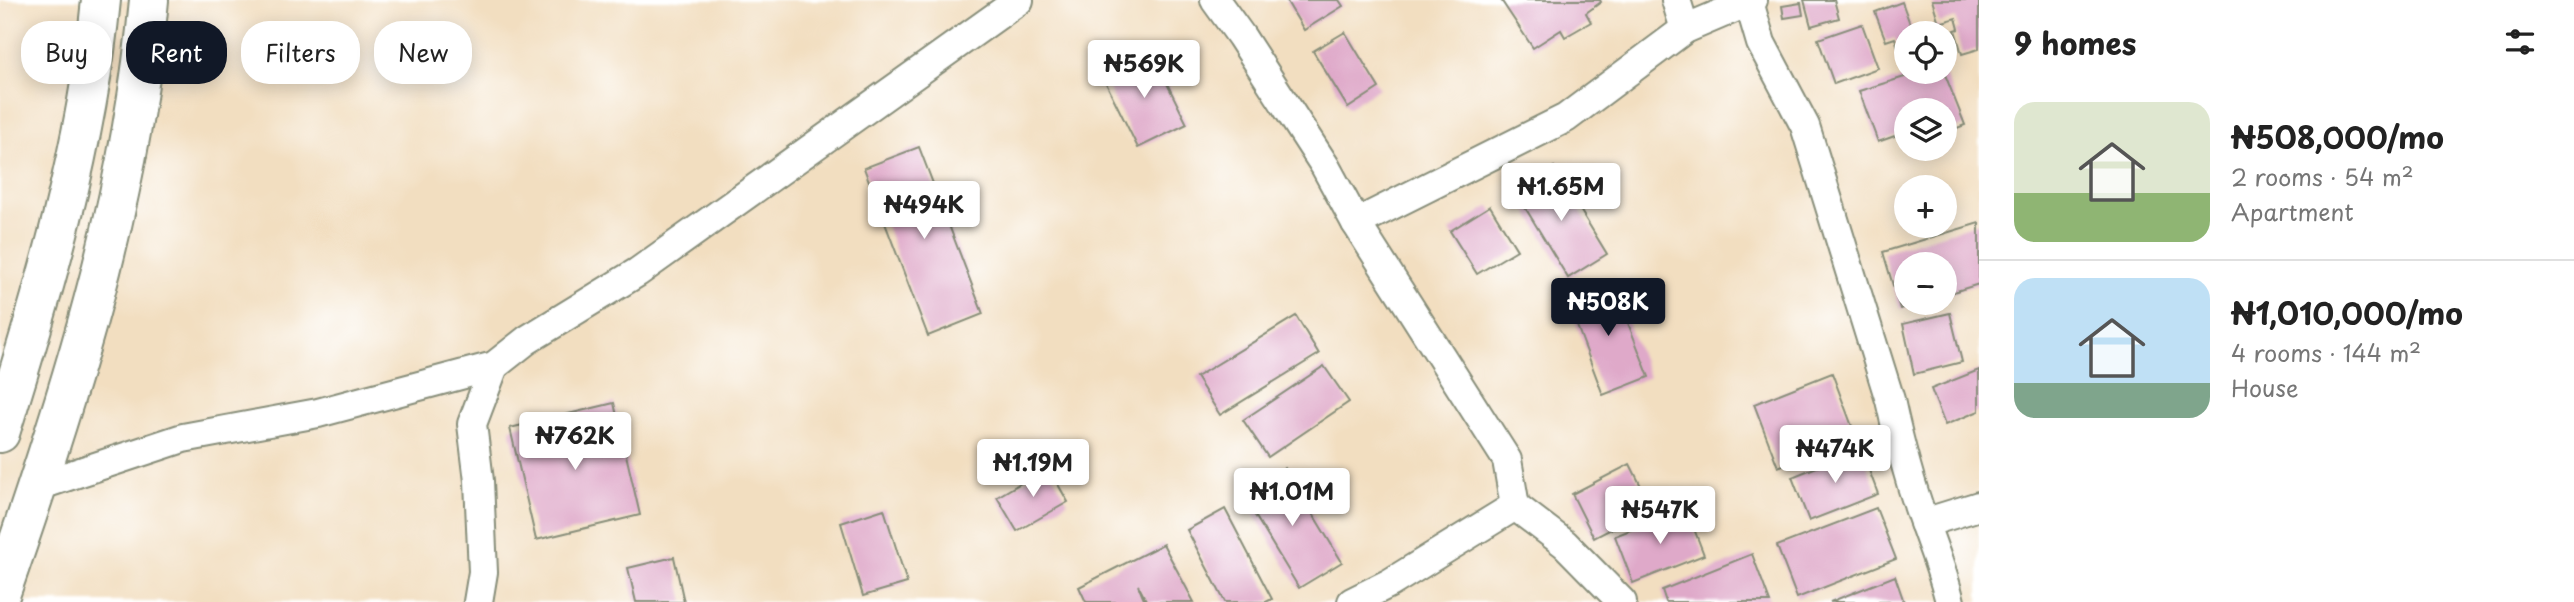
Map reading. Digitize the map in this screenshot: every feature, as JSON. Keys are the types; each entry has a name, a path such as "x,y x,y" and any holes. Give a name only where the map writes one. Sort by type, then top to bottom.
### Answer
{"main road":[{"path":"0,433 44,292 77,145 101,0"},
{"path":"0,595 38,486 93,299 128,152 149,0"}],"street":[{"path":"38,486 183,438 318,413 494,366 527,340 649,264 1019,0"},
{"path":"1215,0 1325,166 1356,223 1507,460 1515,506 1565,544 1622,602"},
{"path":"1676,0 1685,29"},
{"path":"1356,223 1566,118 1685,29 1751,1 1761,43 1805,126 1950,602"},
{"path":"478,602 483,572 479,481 472,424 494,366"},
{"path":"1352,602 1390,583 1515,506"},
{"path":"1924,523 1979,506"}],"building":[{"path":"1286,0 1339,0 1343,6 1304,30"},
{"path":"1501,0 1601,2 1586,13 1591,22 1565,37 1561,30 1533,48"},
{"path":"1804,0 1834,0 1839,18 1811,26"},
{"path":"1932,0 1979,0 1979,49 1962,54 1957,37 1959,29 1956,18 1938,21"},
{"path":"1902,2 1909,21 1894,21 1894,38 1886,41 1875,12"},
{"path":"1801,3 1803,15 1784,18 1782,6"},
{"path":"1862,24 1878,68 1834,84 1818,39"},
{"path":"1345,32 1379,88 1348,108 1313,51"},
{"path":"1151,51 1187,124 1138,148 1102,75"},
{"path":"1894,80 1894,84 1949,84 1954,98 1894,98 1894,136 1878,142 1859,91"},
{"path":"1957,105 1965,125 1957,128"},
{"path":"919,147 983,314 928,336 864,168"},
{"path":"1554,167 1607,254 1568,278 1515,191"},
{"path":"1490,206 1517,250 1477,274 1450,231"},
{"path":"1979,223 1979,284 1957,291 1957,252 1894,252 1894,289 1883,252 1929,238 1957,238 1957,230"},
{"path":"1612,282 1649,377 1603,395 1567,299"},
{"path":"1950,315 1962,362 1914,374 1903,324"},
{"path":"1296,316 1319,354 1220,415 1196,377"},
{"path":"1324,366 1349,402 1268,457 1243,420"},
{"path":"1979,370 1979,411 1945,425 1931,389"},
{"path":"1832,373 1856,437 1778,467 1754,404"},
{"path":"614,403 640,515 536,540 510,428"},
{"path":"1861,449 1878,494 1809,521 1792,477"},
{"path":"1630,464 1652,508 1594,538 1572,494"},
{"path":"1048,467 1068,502 1017,531 997,497"},
{"path":"1285,468 1342,562 1299,588 1242,494"},
{"path":"1686,508 1704,555 1633,583 1615,536"},
{"path":"1876,508 1896,559 1797,598 1777,546"},
{"path":"884,509 907,583 863,596 841,523"},
{"path":"1225,509 1272,599 1266,602 1225,602 1187,530"},
{"path":"1163,544 1194,602 1147,602 1138,585 1145,602 1086,602 1079,587"},
{"path":"1752,554 1770,602 1666,602 1662,590"},
{"path":"674,557 684,602 636,602 628,568"},
{"path":"1895,576 1904,602 1830,602"}]}
